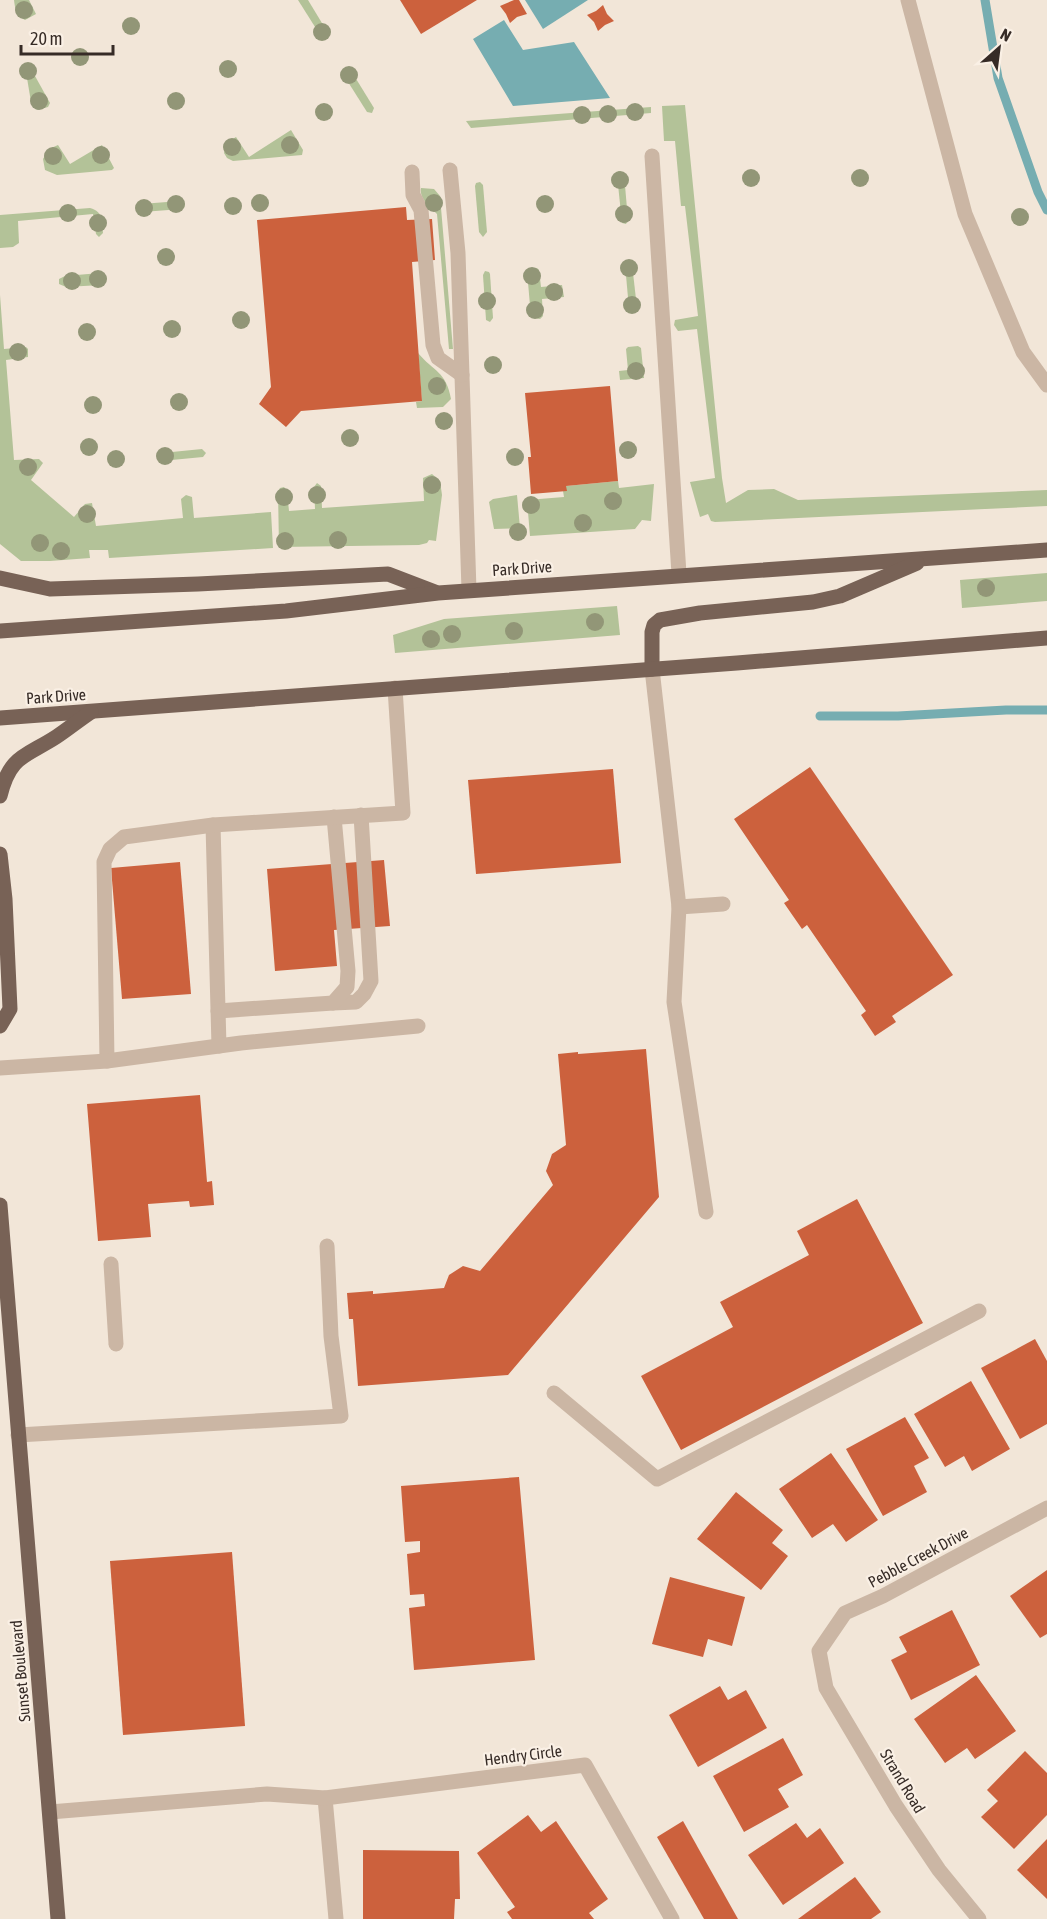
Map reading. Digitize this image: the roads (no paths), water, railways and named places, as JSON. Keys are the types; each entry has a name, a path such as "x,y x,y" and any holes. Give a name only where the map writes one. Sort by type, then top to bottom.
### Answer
{"main road":[{"name":"Park Drive","path":"0,631 286,612 469,590 1047,550"},
{"path":"652,669 652,632 654,625 660,620 700,613 813,602 840,596 928,558"},
{"path":"0,578 50,589 388,574 438,593"},
{"name":"Park Drive","path":"0,718 1047,638"},
{"path":"0,796 7,775 21,757 31,749 54,738 92,711"},
{"path":"0,854 10,1009 0,1026"},
{"name":"Sunset Boulevard","path":"0,1204 58,1919"}],"street":[{"path":"909,0 965,214 1023,352 1047,385"},
{"path":"652,156 679,574"},
{"path":"450,170 458,253 469,590"},
{"path":"412,172 413,195 421,210 433,345 438,358 462,375"},
{"path":"652,669 679,907 674,1002 706,1212"},
{"path":"107,1060 104,862 110,849 124,837 213,825 403,813 395,688"},
{"path":"218,1011 356,1002 364,994 371,981 361,815"},
{"path":"333,1003 347,987 348,971 334,817"},
{"path":"213,825 219,1046"},
{"path":"679,907 723,904"},
{"path":"0,1068 107,1060 418,1026"},
{"path":"18,1435 341,1416 331,1336 327,1246"},
{"path":"111,1264 116,1344"},
{"path":"554,1393 657,1479 979,1311"},
{"name":"Pebble Creek Drive","path":"819,1651 844,1613 883,1596 1047,1508"},
{"name":"Strand Road","path":"819,1651 826,1688 902,1815 939,1870 979,1919"},
{"name":"Hendry Circle","path":"50,1812 267,1794 325,1798 585,1765 672,1919"},
{"path":"325,1798 336,1919"}],"water":[{"path":"525,0 588,0 543,29"},
{"path":"504,20 523,50 574,42 610,98 513,106 473,39"}],"waterway":[{"path":"985,0 998,78 1038,192 1047,210"},
{"path":"820,716 898,716 1047,710"}]}
